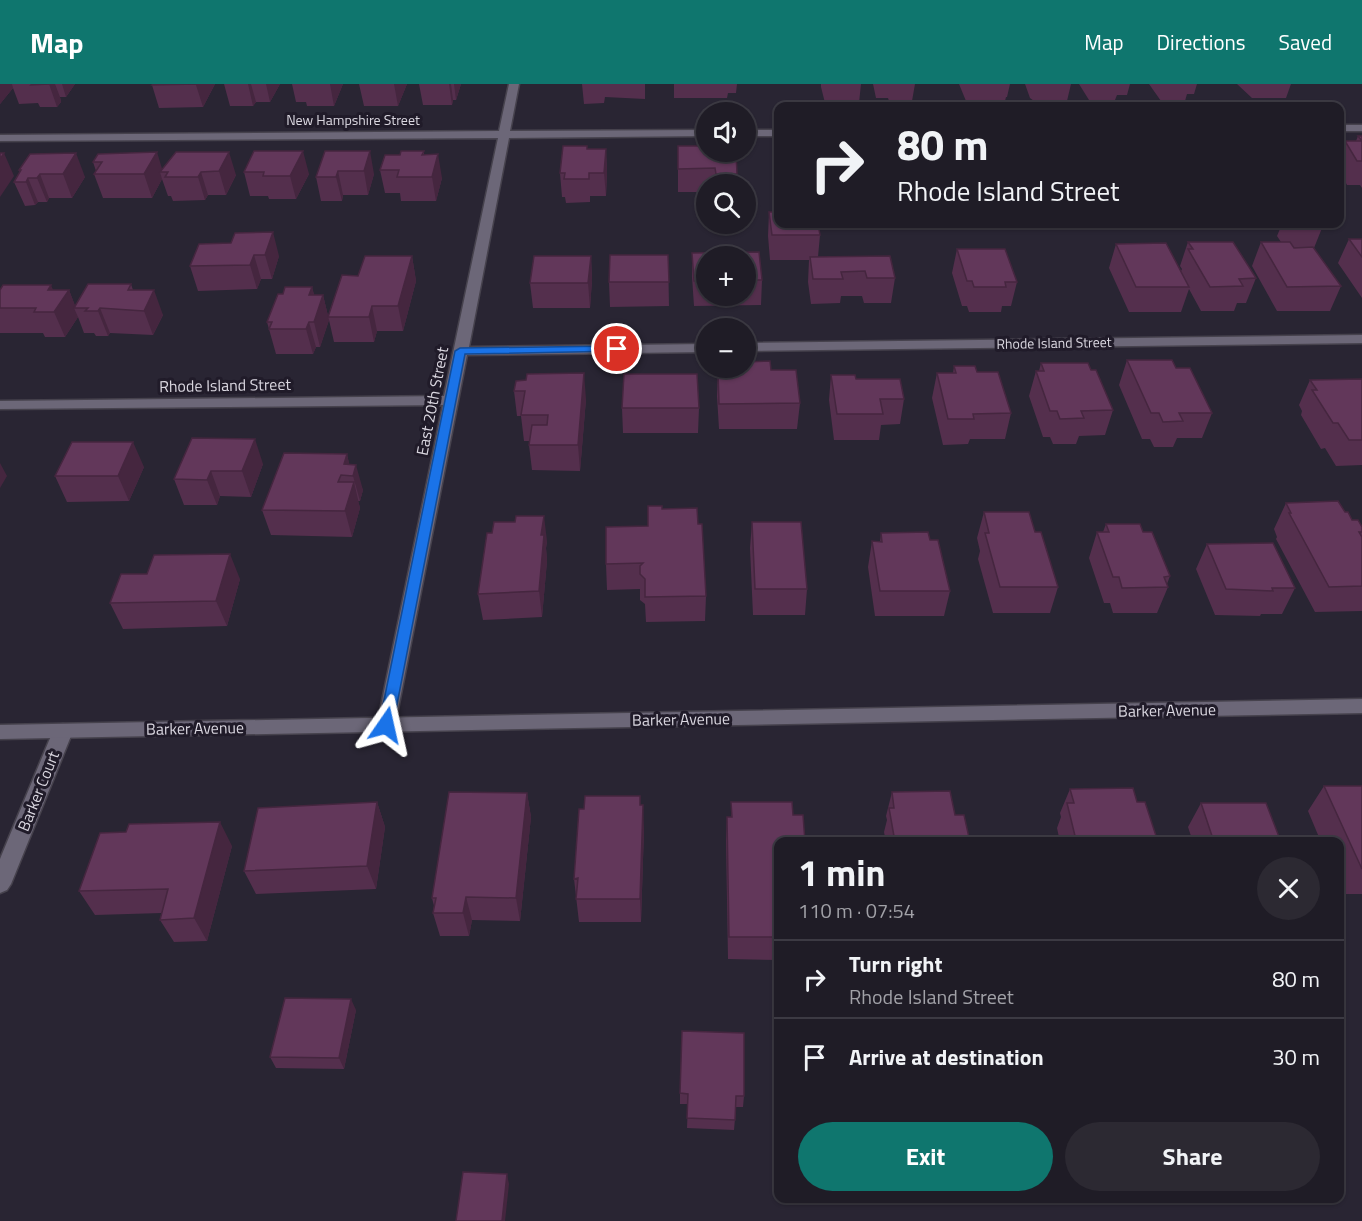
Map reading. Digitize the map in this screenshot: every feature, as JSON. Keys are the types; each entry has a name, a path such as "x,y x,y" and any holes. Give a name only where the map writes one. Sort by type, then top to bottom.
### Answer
{"street":[{"name":"East 20th Street","path":"386,725 514,84"},
{"path":"1344,129 1362,128"},
{"path":"756,133 774,132"},
{"name":"New Hampshire Street","path":"0,138 696,133"},
{"name":"Rhode Island Street","path":"756,347 1362,339"},
{"path":"460,351 696,348"},
{"name":"Rhode Island Street","path":"0,405 451,400"},
{"name":"Barker Avenue","path":"0,732 1362,706"},
{"name":"Barker Court","path":"0,884 63,731"}],"building":[{"path":"1345,141 1362,141 1362,161 1357,161"},
{"path":"563,146 606,149 604,173 589,173 589,179 564,179 565,173 560,173"},
{"path":"678,146 696,146 696,162 736,162 737,174 716,174 715,168 678,169"},
{"path":"254,151 303,151 290,176 263,176 264,172 244,172"},
{"path":"325,151 370,151 364,171 338,171 336,177 316,177"},
{"path":"401,151 424,151 422,155 438,154 432,177 397,177 399,170 380,170 385,155 400,155"},
{"path":"157,152 144,174 94,174 102,162 93,162 98,154"},
{"path":"176,152 229,152 219,171 201,172 198,177 165,177 168,172 160,172"},
{"path":"76,153 63,174 40,174 37,178 28,178 26,182 14,182 30,154"},
{"path":"769,212 774,212 774,228 819,228 820,235 772,235"},
{"path":"273,232 265,255 254,255 250,265 190,266 199,244 231,243 235,233"},
{"path":"1349,239 1362,239 1362,257"},
{"path":"1188,242 1233,242 1256,278 1239,279 1243,286 1210,287 1188,249 1193,249"},
{"path":"1261,242 1290,242 1294,248 1313,247 1341,286 1287,287"},
{"path":"1166,243 1189,287 1136,287 1116,244"},
{"path":"957,249 1005,249 1017,282 1005,282 1006,287 974,287 972,281 967,281"},
{"path":"756,252 759,252 762,280 756,280"},
{"path":"692,253 696,253 696,281 694,281"},
{"path":"610,255 668,255 669,282 609,282"},
{"path":"365,256 412,256 398,306 372,306 369,317 328,317 342,275 358,276"},
{"path":"534,256 591,256 588,283 530,283"},
{"path":"890,256 895,278 867,278 865,271 841,272 843,279 813,279 810,257"},
{"path":"88,284 131,284 128,290 154,290 144,311 100,308 98,311 85,311 88,308 74,308"},
{"path":"3,285 51,285 48,290 69,290 54,312 34,312 36,308 0,308 0,290"},
{"path":"285,287 312,287 309,295 323,295 314,322 309,322 306,329 269,329 272,322 267,322 278,294 283,294"},
{"path":"1127,360 1172,360 1176,368 1190,368 1212,413 1179,413 1183,421 1163,422 1159,413 1151,413"},
{"path":"770,361 771,370 796,370 800,403 719,404 718,378 756,378 756,362"},
{"path":"1041,363 1088,363 1091,370 1096,370 1113,410 1081,411 1084,418 1060,419 1057,411 1050,411 1036,371 1044,371"},
{"path":"954,366 975,366 977,372 998,372 1011,413 973,414 974,419 948,419 937,373 956,373"},
{"path":"584,373 578,445 529,445 532,425 547,425 548,415 521,415 525,391 514,391 516,381 526,380 527,374"},
{"path":"624,374 696,374 699,408 622,408"},
{"path":"831,375 855,375 856,379 900,379 904,399 880,399 883,414 837,414"},
{"path":"1362,379 1362,440 1349,440 1338,423 1333,423 1312,390 1317,390 1310,380"},
{"path":"192,438 255,439 242,471 211,471 207,480 174,479"},
{"path":"72,442 133,442 118,476 55,476"},
{"path":"284,453 347,454 344,464 356,465 353,476 341,475 338,482 354,482 345,511 262,510"},
{"path":"1338,501 1352,520 1358,520 1362,527 1362,532 1359,532 1362,537 1362,586 1329,587 1289,513 1291,513 1286,503"},
{"path":"648,506 662,506 662,509 697,508 698,524 702,524 706,596 645,597 645,579 640,574 640,566 643,563 606,564 606,527 648,526"},
{"path":"984,512 1029,512 1035,532 1041,532 1058,587 1000,587 985,533 989,533"},
{"path":"516,516 544,516 539,591 478,594 487,533 492,533 494,522 515,522"},
{"path":"752,522 801,522 807,589 755,589"},
{"path":"1106,524 1140,524 1143,532 1152,532 1170,576 1164,577 1168,587 1122,588 1119,577 1113,577 1097,532 1109,532"},
{"path":"928,532 930,540 938,540 950,591 880,591 872,541 882,542 881,533"},
{"path":"1273,543 1295,588 1272,588 1273,591 1226,589 1207,544"},
{"path":"230,554 216,601 110,603 121,574 147,574 154,555"},
{"path":"1324,786 1362,786 1362,869"},
{"path":"1133,788 1137,802 1145,802 1156,837 1075,837 1067,803 1074,803 1070,789"},
{"path":"950,791 955,815 964,815 969,837 894,837 889,808 894,808 892,792"},
{"path":"449,792 527,793 516,898 466,897 463,913 433,913 436,898 432,898"},
{"path":"585,796 640,796 640,805 643,805 640,899 576,899 578,878 574,879 579,809 584,809"},
{"path":"377,802 367,866 244,871 258,808"},
{"path":"731,802 792,802 793,815 803,815 805,837 774,837 774,937 729,937 727,817 732,817"},
{"path":"1201,803 1266,803 1279,837 1212,837"},
{"path":"220,822 194,918 160,920 168,889 79,891 100,833 126,832 129,824"},
{"path":"285,998 351,999 339,1058 270,1057"},
{"path":"682,1031 744,1033 744,1096 736,1096 735,1120 687,1118 688,1094 680,1093"},
{"path":"463,1172 507,1174 502,1221 456,1221"}],"route":[{"path":"386,725 460,351 617,349"}]}
